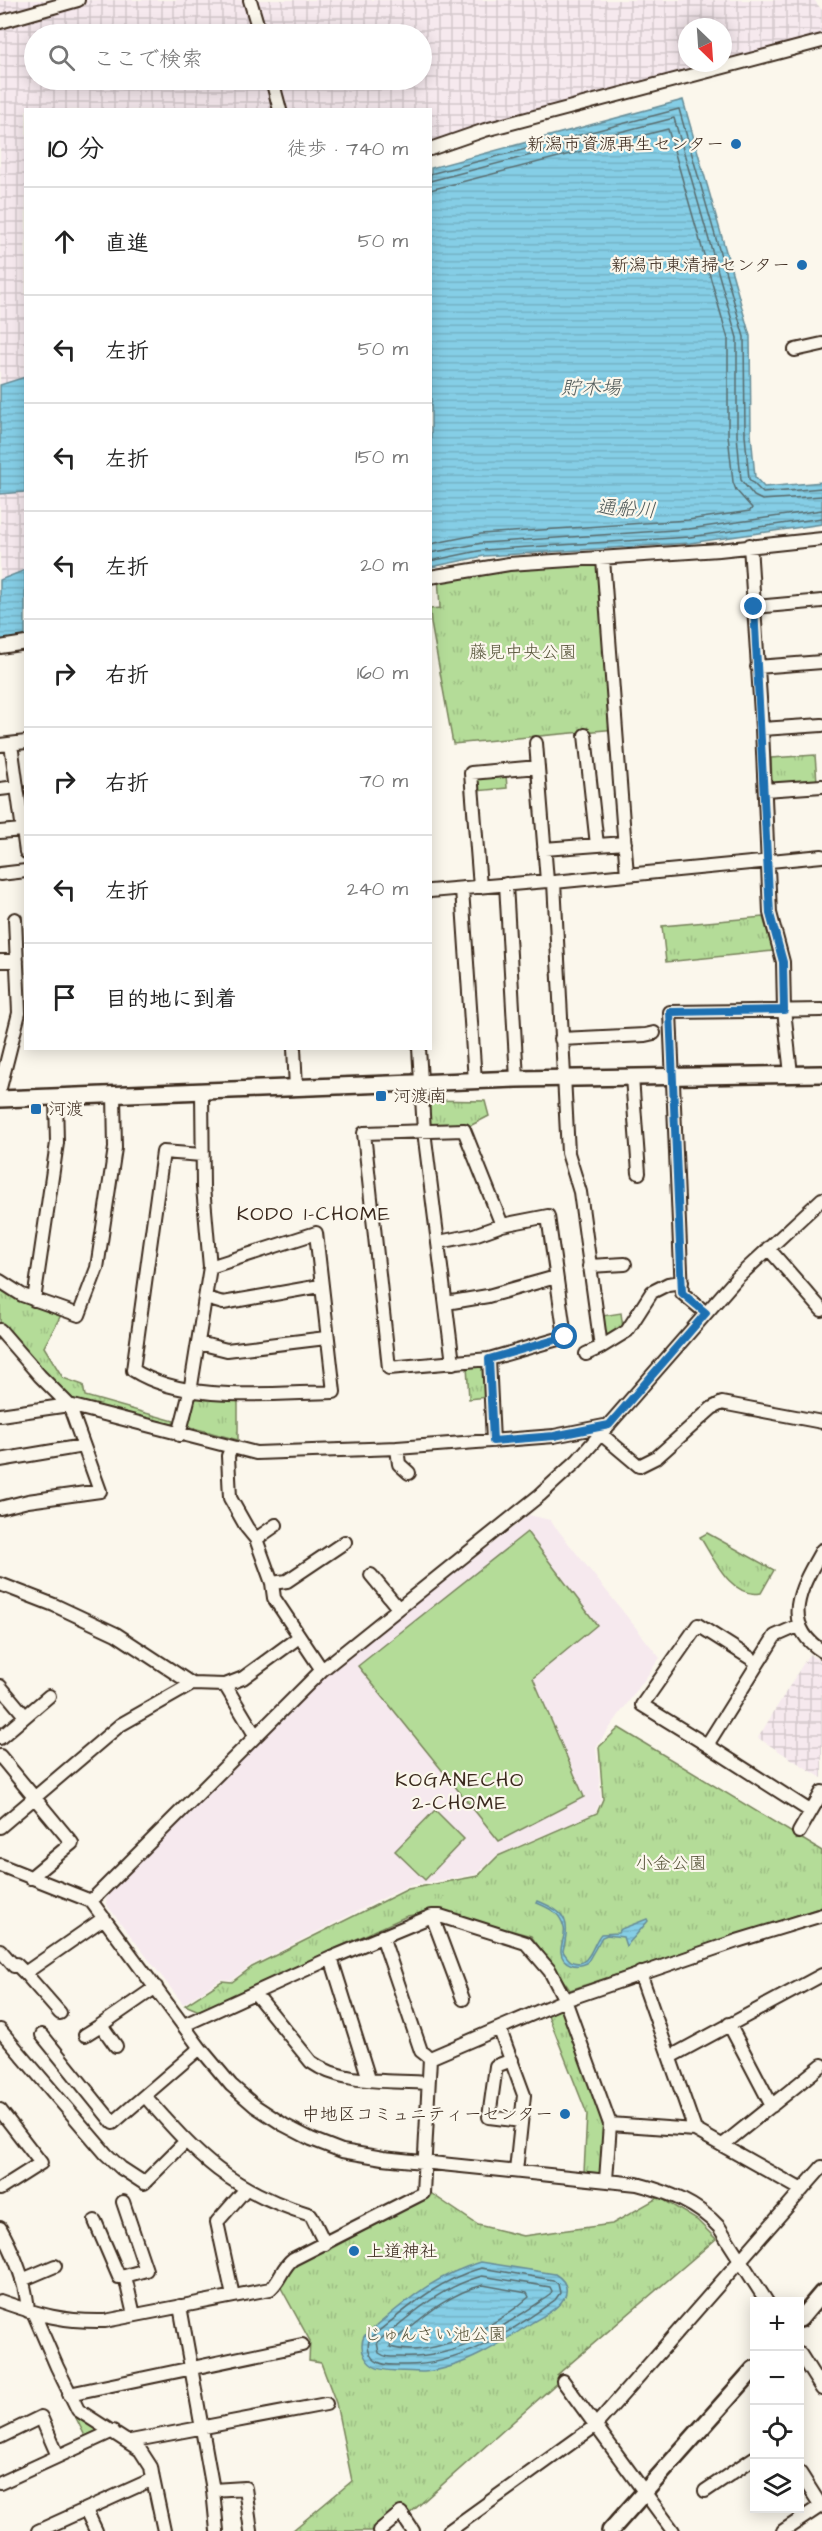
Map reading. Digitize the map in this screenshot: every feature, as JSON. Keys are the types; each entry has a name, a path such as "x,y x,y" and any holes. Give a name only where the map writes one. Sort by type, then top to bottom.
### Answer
{"street":[{"path":"0,22 78,0"},
{"path":"250,0 257,24"},
{"path":"432,148 531,118 822,41"},
{"path":"275,90 279,108"},
{"path":"795,350 822,344"},
{"path":"432,578 509,564 603,559 822,539"},
{"path":"750,545 762,729 770,914 785,977 784,1010 791,1074"},
{"path":"603,559 627,875"},
{"path":"754,607 822,602"},
{"path":"0,647 24,643"},
{"path":"757,667 822,662"},
{"path":"762,729 822,724"},
{"path":"585,735 597,845"},
{"path":"24,742 5,745 23,807 24,841"},
{"path":"536,743 544,849 550,882 568,1153 580,1192 601,1347"},
{"path":"480,887 471,773 538,767"},
{"path":"765,790 822,786"},
{"path":"0,789 16,787"},
{"path":"0,832 22,830"},
{"path":"544,849 625,843"},
{"path":"432,891 822,856"},
{"path":"0,874 24,871"},
{"path":"506,884 517,1079"},
{"path":"462,889 475,1081"},
{"path":"0,1088 20,1013 22,982 17,960 15,919"},
{"path":"0,961 17,960"},
{"path":"706,1313 682,1293 670,1012 822,1010"},
{"path":"561,1039 654,1033"},
{"path":"294,1050 296,1088"},
{"path":"418,1050 424,1131 453,1364"},
{"path":"0,1099 517,1079 822,1074"},
{"path":"632,1077 639,1173"},
{"path":"178,1434 190,1392 210,1267 202,1155 202,1092"},
{"path":"0,1281 34,1300 79,1315 97,1268 115,1148 114,1095"},
{"path":"34,1300 57,1143 56,1097"},
{"path":"439,1242 474,1235 502,1225 548,1216 565,1337 489,1359 389,1368 364,1132 464,1130 502,1225"},
{"path":"202,1155 163,1152 134,1370 151,1381 190,1392 334,1392 320,1286 316,1233 210,1267"},
{"path":"91,1901 322,1670 540,1495 577,1461 706,1313 768,1248 820,1205"},
{"path":"768,1248 822,1310"},
{"path":"589,1266 625,1264"},
{"path":"446,1303 488,1296 556,1277"},
{"path":"586,1354 627,1331 651,1292 668,1284 682,1282"},
{"path":"206,1298 223,1303 320,1286"},
{"path":"0,1330 46,1384 69,1405 100,1491 28,1501 0,1508"},
{"path":"199,1343 227,1350 326,1338"},
{"path":"489,1359 493,1441"},
{"path":"605,1430 639,1466 657,1457 712,1408 722,1403 822,1422"},
{"path":"0,1414 69,1405 231,1449 276,1454 397,1449 605,1430"},
{"path":"0,1460 83,1446"},
{"path":"231,1449 228,1456 230,1498 256,1539 272,1583 274,1598 322,1670"},
{"path":"397,1449 399,1464 409,1473"},
{"path":"256,1539 276,1525"},
{"path":"272,1583 286,1581 345,1542"},
{"path":"822,1550 799,1594 796,1605 800,1625 807,1638 822,1651"},
{"path":"371,1575 398,1608"},
{"path":"0,1584 54,1605 116,1634 192,1684"},
{"path":"758,1663 698,1625 642,1705 810,1811"},
{"path":"707,1745 775,1636 800,1625"},
{"path":"0,1827 120,1725 192,1684 225,1685 255,1670 299,1637"},
{"path":"225,1685 255,1736"},
{"path":"0,1686 25,1716"},
{"path":"0,1738 49,1696"},
{"path":"0,1758 72,1843 30,1878"},
{"path":"799,1832 822,1791"},
{"path":"0,1865 91,1901 200,2048 231,2085 255,2106 284,2125 342,2151 425,2163 606,2180 637,2184 667,2192 714,2222 764,2297"},
{"path":"430,2058 566,2000 640,1973 822,1915"},
{"path":"432,1916 463,1999"},
{"path":"184,2025 331,1958 432,1916 440,1916 526,1942 550,1971 566,2000 610,2124 606,2180"},
{"path":"25,1973 104,1918"},
{"path":"382,1936 421,2051 430,2058"},
{"path":"0,1950 14,1966 16,1964 25,1973 60,2013"},
{"path":"331,1958 369,2079"},
{"path":"640,1973 695,2130"},
{"path":"670,2057 822,1975"},
{"path":"85,2035 156,1987"},
{"path":"255,1993 311,2062 323,2071 337,2076 428,2083"},
{"path":"729,2024 772,2106"},
{"path":"101,2025 116,2046"},
{"path":"0,2030 106,2154 121,2168 144,2183 185,2142"},
{"path":"500,2030 524,2095 516,2171"},
{"path":"42,2035 113,2123 200,2048"},
{"path":"0,2301 51,2319 78,2322 105,2320 270,2289 289,2262 423,2193 430,2058"},
{"path":"512,2060 496,2066 489,2117 521,2121"},
{"path":"724,2144 822,2066"},
{"path":"145,2096 185,2142 245,2190 311,2215 325,2244"},
{"path":"0,2110 41,2163 0,2189"},
{"path":"610,2124 695,2130 724,2144 802,2190"},
{"path":"449,2531 596,2426 822,2167"},
{"path":"233,2296 217,2222 245,2190"},
{"path":"94,2221 119,2277 146,2270 123,2202"},
{"path":"0,2228 11,2248 31,2312 78,2410 130,2441 140,2450 151,2467 164,2531"},
{"path":"22,2280 55,2266"},
{"path":"125,2276 134,2315"},
{"path":"804,2314 822,2293"},
{"path":"180,2306 213,2490 216,2531"},
{"path":"69,2394 302,2345"},
{"path":"804,2360 822,2389"},
{"path":"610,2531 750,2373"},
{"path":"563,2381 673,2531"},
{"path":"130,2441 326,2404"},
{"path":"0,2437 41,2417 58,2456"},
{"path":"0,2483 113,2431"},
{"path":"705,2491 753,2459"},
{"path":"38,2531 153,2479"},
{"path":"783,2531 821,2505 804,2479"},
{"path":"213,2490 245,2488 251,2531"},
{"path":"86,2510 96,2531"},
{"path":"379,2531 401,2513 413,2531"}],"shaded area":[{"path":"0,0 814,0 822,10 822,35 732,62 732,18 678,18 678,72 700,72 432,154 432,108 24,108 24,377 0,385"},
{"path":"24,492 24,570 0,580 0,494"},
{"path":"529,1515 550,1520 660,1658 596,1747 601,1799 595,1813 497,1855 477,1874 407,1886 250,1966 232,1980 221,1979 183,2004 106,1904 107,1892 330,1672"},
{"path":"809,1654 822,1662 822,1778 758,1738"}],"green space":[{"name":"藤見中央公園","path":"603,559 616,729 453,744 432,628 432,609 440,608 438,576"},
{"path":"815,755 817,782 772,785 771,758"},
{"path":"506,774 507,788 476,791 475,777"},
{"path":"763,917 773,951 666,962 662,926"},
{"path":"425,1100 485,1101 489,1116 466,1128 426,1129"},
{"path":"0,1286 61,1315 44,1347 63,1378 83,1385 85,1396 174,1421 172,1427 69,1399 0,1322"},
{"path":"621,1313 623,1328 610,1337 605,1336 602,1316"},
{"path":"481,1365 485,1369 487,1397 469,1399 467,1366"},
{"path":"238,1398 238,1440 186,1426 193,1400"},
{"path":"527,1532 597,1625 533,1678 584,1797 499,1841 358,1666"},
{"path":"707,1533 774,1570 761,1593 741,1590 724,1575 700,1537"},
{"name":"小金公園","path":"619,1728 822,1851 822,1907 570,1990 531,1936 439,1911 407,1916 199,2011 185,2005 222,1981 232,1982 252,1967 408,1889 478,1876 498,1856 597,1813 603,1799 599,1747"},
{"path":"435,1810 464,1839 425,1880 395,1851"},
{"path":"560,2009 565,2012 605,2124 601,2173 584,2172 587,2114 548,2015"},
{"name":"じゅんさい池公園","path":"432,2194 478,2225 523,2236 612,2224 659,2197 697,2220 716,2239 557,2375 560,2380 408,2515 402,2506 371,2531 292,2531 352,2481 336,2403 321,2363 309,2361 310,2341 280,2286 294,2263 330,2249"},
{"path":"73,2412 100,2431 86,2438"}],"water":[{"name":"貯木場","path":"683,100 750,336 751,434 755,477 764,487 822,482 822,524 690,543 484,556 432,567 432,168"},
{"path":"24,377 24,492 0,494 0,385"},
{"path":"24,570 24,638 0,642 0,580"},
{"path":"538,1901 556,1910 564,1919 566,1932 563,1951 573,1962 579,1963 587,1958 601,1934 618,1933 621,1929 647,1919 648,1921 626,1946 623,1937 607,1935 602,1937 587,1963 575,1965 567,1963 562,1956 564,1931 560,1918 550,1909 537,1903"},
{"path":"481,2262 555,2274 564,2283 565,2296 555,2308 508,2338 481,2354 453,2366 424,2372 378,2369 371,2365 362,2349 365,2335 432,2283"}],"place":[{"name":"新潟市資源再生センター","path":"736,144"},
{"name":"新潟市東清掃センター","path":"802,265"},
{"name":"河渡南","path":"381,1096"},
{"name":"河渡","path":"36,1109"},
{"name":"中地区コミュニティーセンター","path":"565,2114"},
{"name":"上道神社","path":"354,2251"}],"district":[{"name":"KODO 1-CHOME","path":"314,1213"},
{"name":"KOGANECHO 2-CHOME","path":"460,1790"}],"route":[{"path":"565,1337 489,1359 493,1441 554,1436 609,1425 706,1313 682,1293 670,1012 784,1010 783,962 770,914 754,607"}],"water label":[{"name":"通船川","path":"626,508"}]}
